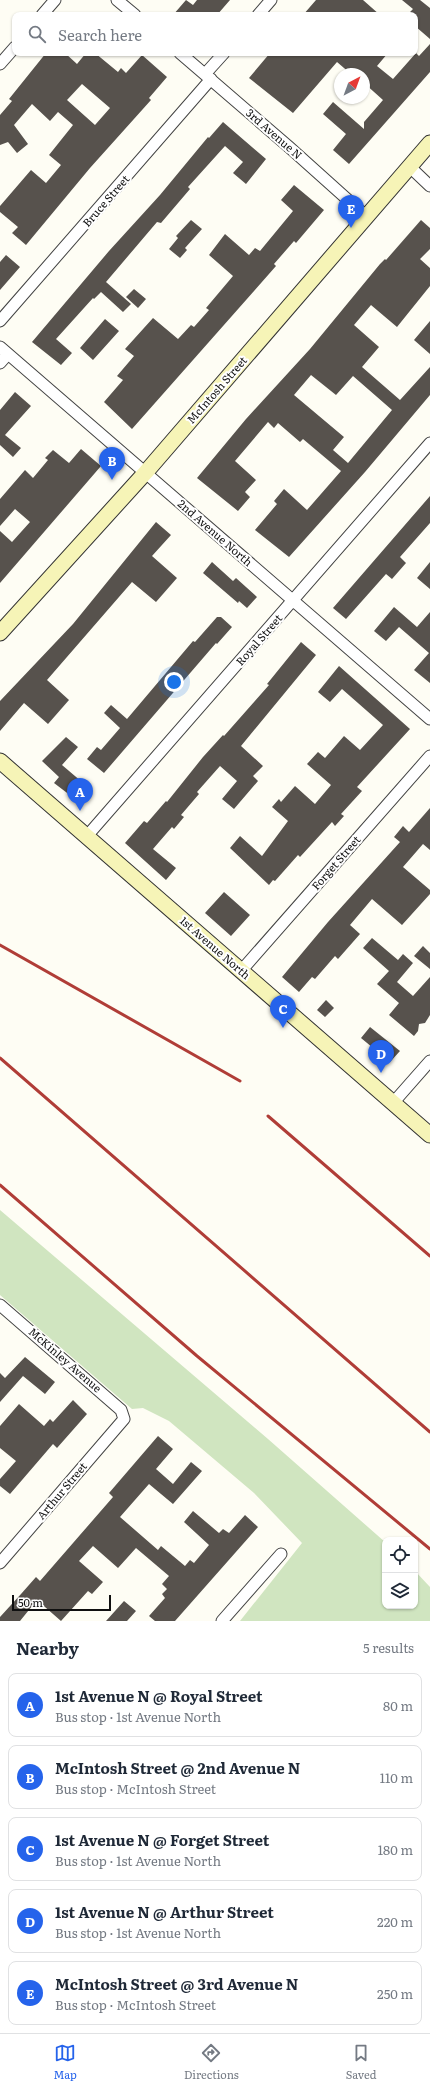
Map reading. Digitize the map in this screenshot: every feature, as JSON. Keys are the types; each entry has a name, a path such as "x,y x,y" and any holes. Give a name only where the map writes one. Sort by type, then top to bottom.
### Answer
{"street":[{"path":"45,12 55,0"},
{"path":"117,0 131,12"},
{"path":"261,12 271,0"},
{"path":"0,64 12,50"},
{"name":"3rd Avenue N","path":"184,56 367,217"},
{"name":"Bruce Street","path":"0,322 208,77 222,56"},
{"name":"McIntosh Street","path":"0,633 146,472 430,143"},
{"path":"410,167 430,186"},
{"path":"0,363 4,350"},
{"name":"2nd Avenue North","path":"4,350 430,719"},
{"name":"Royal Street","path":"87,836 430,443"},
{"name":"Forget Street","path":"241,971 430,756"},
{"name":"1st Avenue North","path":"0,761 430,1135"},
{"path":"392,1103 430,1061"},
{"name":"McKinley Avenue","path":"0,1305 121,1410 124,1419"},
{"name":"Arthur Street","path":"0,1564 124,1419"},
{"path":"222,1621 281,1554"}],"green space":[{"path":"0,1210 268,1439 382,1539 382,1609 418,1609 418,1574 430,1587 430,1621 240,1621 302,1543 254,1493 169,1421 143,1408 132,1409 0,1295"}],"building":[{"path":"186,0 193,5 197,0 230,0 220,12 176,12"},
{"path":"316,0 363,0 377,12 306,12"},
{"path":"402,0 420,0 430,8 430,39 418,29 418,12 410,12 413,9"},
{"path":"430,44 430,72 349,164 333,150 346,134 323,114 333,102 364,129 364,122 383,100 370,88 370,68 344,68 337,62 293,113 249,78 267,56 385,56 377,66 393,79 413,56 419,56"},
{"path":"44,56 68,56 77,64 84,56 99,56 118,72 121,68 126,73 141,56 143,56 167,77 149,98 151,100 90,168 26,245 12,233 18,227 0,212 0,206 31,170 46,183 61,165 49,155 73,125 58,112 50,121 32,104 14,125 28,144 17,153 8,142 0,145 0,115 12,101 9,99","holes":["82,84 110,108 95,125 67,100"]},
{"path":"223,122 266,159 246,184 233,173 243,162 225,146 188,187 190,189 161,223 157,222 106,282 131,304 123,312 101,292 94,299 93,298 56,339 72,353 61,365 32,342 109,251 160,195 208,137 209,138"},
{"path":"294,185 324,210 296,243 294,241 274,264 276,266 132,429 104,402 123,380 117,376 134,356 125,349 153,318 178,339 191,325 194,327 209,310 206,308 233,276 209,255 225,234 249,255 255,248 260,251 293,211 281,200"},
{"path":"191,220 202,229 185,248 187,250 180,258 169,249 178,238 176,236"},
{"path":"421,220 430,228 430,249 420,259 430,268 430,286 397,327 371,305 354,325 379,347 362,367 400,400 430,367 430,395 365,472 289,557 255,530 277,504 274,501 284,489 307,510 341,471 303,439 300,442 278,423 274,428 268,422 235,461 256,480 245,492 250,497 238,511 197,478 246,419 310,349 380,264 385,259 386,260","holes":["311,375 336,395 353,376 392,410 348,463 333,450 344,437 294,395"]},
{"path":"6,255 20,267 0,290 0,262"},
{"path":"134,289 146,299 138,308 126,297"},
{"path":"105,319 119,331 93,360 80,348"},
{"path":"430,321 430,354 414,340"},
{"path":"15,392 31,406 5,435 21,448 13,457 0,445 0,410"},
{"path":"81,449 101,466 0,583 0,531 12,542 30,522 15,509 0,526 0,499 25,470 33,478 48,460 45,458 53,450 69,463"},
{"path":"430,496 430,523 400,557 406,563 392,579 386,574 346,619 333,608"},
{"path":"156,522 171,535 152,556 177,578 156,602 132,582 47,680 69,700 48,724 24,703 0,731 0,701 73,624"},
{"path":"212,562 233,581 236,578 257,597 247,608 239,601 238,603 203,573"},
{"path":"430,562 430,589 417,578"},
{"path":"394,607 417,627 430,612 430,683 414,670 429,653 399,627 386,641 374,631"},
{"path":"217,617 221,617 232,627 217,644 216,643 104,773 87,759 97,747 101,750 120,728 104,713 111,705 127,719 193,641 195,642"},
{"path":"301,642 316,655 241,746 263,766 253,776 258,781 234,809 222,799 237,781 220,766 197,792 199,794 181,815 184,817 174,829 172,827 153,849 176,868 166,880 125,843 144,821 147,823 166,801 167,802 203,757 223,735 224,736 269,685 267,684"},
{"path":"339,666 410,729 357,787 362,791 341,814 344,816 335,826 332,822 300,857 298,855 275,881 273,880 269,885 230,848 240,836 262,856 288,821 272,807 279,799 281,802 295,786 315,804 331,785 307,764 318,752 325,758 344,736 360,750 383,725 342,689 330,702 318,692"},
{"path":"66,737 78,747 62,765 82,782 80,785 88,792 79,802 54,783 59,777 42,761"},
{"path":"430,808 430,850 423,844 403,867 430,890 430,894 402,925 372,899 350,925 360,934 338,959 335,956 315,979 312,977 299,992 282,977 328,922 400,842 394,837 403,826 409,832"},
{"path":"224,892 250,915 231,936 205,913"},
{"path":"372,938 398,960 403,954 413,963 397,982 413,996 430,977 430,1015 425,1023 419,1024 418,1031 414,1036 389,1015 399,1003 377,984 389,971 363,948"},
{"path":"423,946 430,953 430,969 414,956"},
{"path":"326,1000 334,1008 325,1017 317,1010"},
{"path":"370,1027 400,1051 390,1062 361,1038"},
{"path":"25,1357 55,1382 45,1394 23,1376 0,1402 0,1373 5,1378"},
{"path":"73,1400 87,1414 57,1448 53,1444 10,1494 0,1486 0,1479 16,1461 0,1448 0,1426 19,1404 44,1426 50,1419 53,1422"},
{"path":"158,1436 173,1449 156,1469 173,1484 191,1462 202,1471 173,1504 149,1484 120,1517 158,1550 161,1546 185,1566 190,1560 194,1563 209,1545 184,1522 193,1511 219,1533 223,1529 229,1533 245,1515 258,1527 175,1621 155,1621 149,1616 165,1598 162,1594 167,1589 162,1584 169,1576 136,1548 118,1568 93,1546 79,1561 103,1582 92,1594 88,1591 61,1621 37,1600 20,1621 0,1621 0,1617 36,1577 40,1581 113,1497 109,1493"},
{"path":"124,1601 136,1611 127,1621 106,1621"}],"railway":[{"path":"0,945 240,1081"},
{"path":"0,1058 430,1432"},
{"path":"268,1116 430,1256"},
{"path":"0,1185 197,1356 430,1549"}],"place":[{"name":"McIntosh Street @ 3rd Avenue N","path":"351,228"},
{"name":"McIntosh Street @ 2nd Avenue N","path":"112,480"},
{"name":"1st Avenue N @ Royal Street","path":"80,811"},
{"name":"1st Avenue N @ Forget Street","path":"283,1028"},
{"name":"1st Avenue N @ Arthur Street","path":"381,1073"}]}
